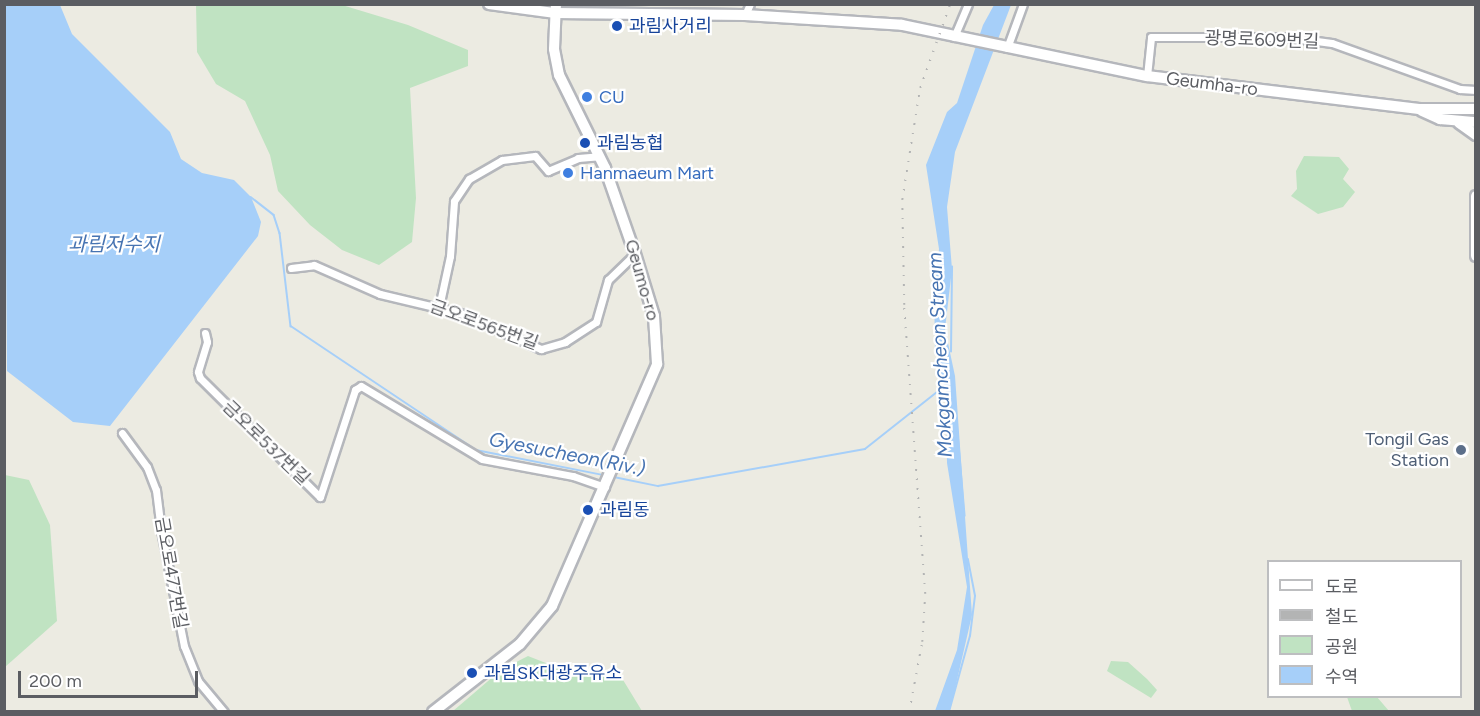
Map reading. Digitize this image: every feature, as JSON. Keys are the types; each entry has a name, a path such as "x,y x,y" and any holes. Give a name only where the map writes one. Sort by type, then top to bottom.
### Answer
{"main road":[{"path":"489,4 556,9 683,10 894,24 954,37"},
{"name":"Geumo-ro","path":"433,711 509,653 545,615 615,466 657,364 654,316 635,254 599,156 559,75 554,49 556,9"},
{"name":"Geumha-ro","path":"954,37 1147,76 1419,109 1473,108"},
{"name":"Geumha-ro","path":"1419,109 1453,120 1476,122"},
{"path":"1453,120 1476,135"},
{"path":"1476,196 1476,256"}],"street":[{"path":"745,15 750,4"},
{"path":"954,37 968,4"},
{"path":"1006,48 1023,4"},
{"name":"광명로609번길","path":"1147,76 1151,37 1287,37 1332,43 1460,89 1476,90"},
{"path":"439,307 450,256 454,201 469,179 502,160 535,156 548,171 578,158 599,156"},
{"name":"금오로565번길","path":"291,268 314,266 380,294 439,307 471,317 536,348 554,346 596,322 608,280 635,254"},
{"name":"금오로537번길","path":"205,333 207,342 198,372 200,378 320,497 355,390 361,386 482,459 573,476 606,485"},
{"name":"금오로477번길","path":"122,433 147,466 156,490 160,530 184,646 198,681 224,711"}],"green space":[{"path":"196,5 342,5 408,25 468,50 468,66 410,88 416,198 412,242 379,265 342,250 310,225 278,191 270,155 245,101 216,84 197,52"},
{"path":"1304,156 1339,157 1349,169 1343,179 1355,192 1343,207 1318,214 1291,196 1297,189 1296,171"},
{"path":"5,475 29,480 50,525 57,621 5,667"},
{"path":"528,656 556,667 620,675 642,711 453,711 501,670"},
{"path":"1111,661 1128,662 1147,679 1157,690 1151,698 1107,671"},
{"path":"1347,698 1378,698 1389,711 1352,711"}],"water":[{"name":"과림저수지","path":"4,5 60,5 72,34 170,132 181,159 202,173 234,180 251,197 261,222 258,236 110,426 73,422 7,371"},
{"path":"994,5 1011,5 955,152 947,207 952,269 945,329 955,376 972,615 949,712 935,711 957,650 967,587 947,463 946,392 935,349 934,286 939,249 926,165 947,112 957,103 983,25"}],"waterway":[{"name":"Gyesucheon(Riv.)","path":"251,197 274,215 280,233 291,326 476,450 604,475"},
{"name":"Mokgamcheon Stream","path":"951,352 952,267"},
{"name":"Gyesucheon(Riv.)","path":"614,477 658,486 865,449 946,385"},
{"name":"Mokgamcheon Stream","path":"956,410 965,516"},
{"name":"Mokgamcheon Stream","path":"949,712 970,636 975,596 968,560"}],"railway":[{"path":"909,712 922,642 925,594 904,305 902,200 920,88 950,4"}],"place":[{"name":"과림사거리","path":"617,26"},
{"name":"CU","path":"587,97"},
{"name":"과림농협","path":"585,143"},
{"name":"Hanmaeum Mart","path":"568,173"},
{"name":"Tongil Gas Station","path":"1461,450"},
{"name":"과림동","path":"588,510"},
{"name":"과림SK대광주유소","path":"472,673"}]}
